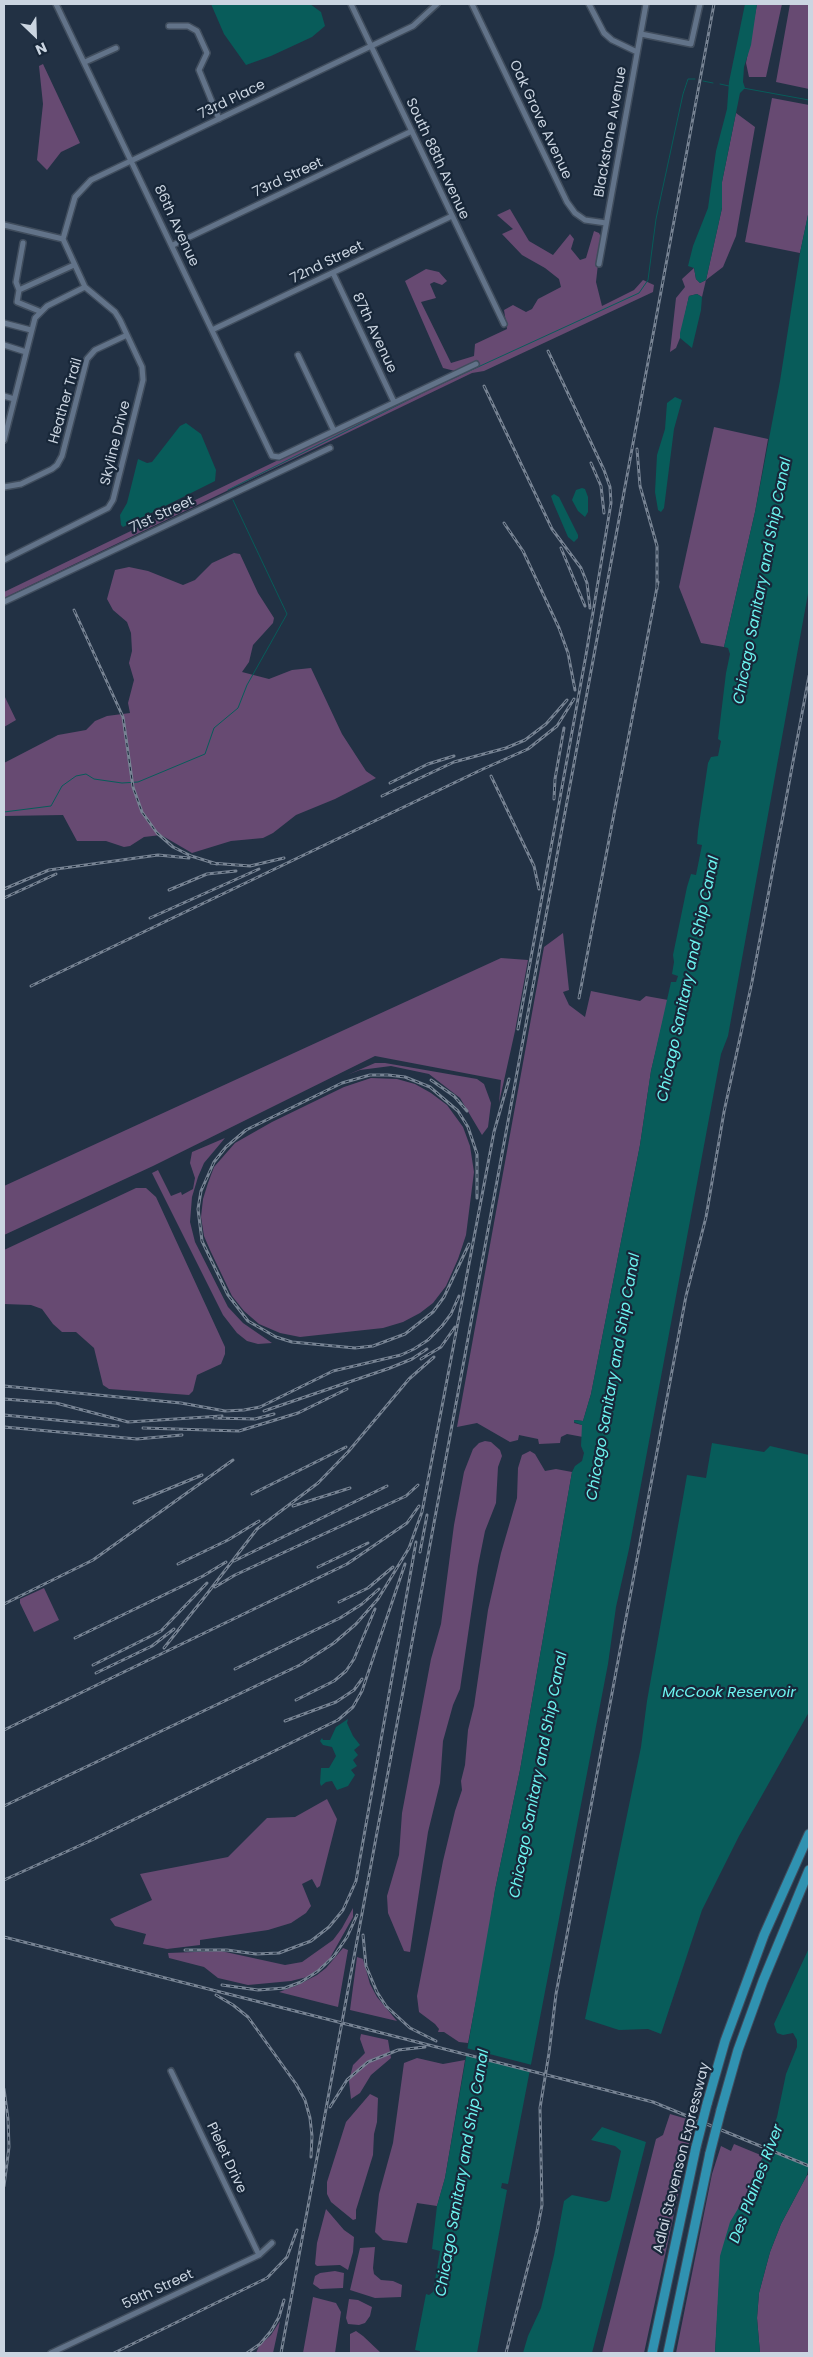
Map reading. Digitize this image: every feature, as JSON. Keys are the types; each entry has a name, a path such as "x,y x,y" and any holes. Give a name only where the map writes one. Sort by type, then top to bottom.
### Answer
{"highway":[{"name":"Adlai Stevenson Expressway","path":"652,2353 696,2147 726,2041 764,1935 809,1834"},
{"name":"Adlai Stevenson Expressway","path":"668,2353 710,2153 738,2050 809,1870"}],"street":[{"name":"86th Avenue","path":"56,4 274,457 334,431"},
{"name":"South 88th Avenue","path":"351,4 504,324"},
{"name":"73rd Place","path":"63,239 79,191 91,180 371,47 420,22 438,4"},
{"name":"Oak Grove Avenue","path":"472,4 567,202 575,213 585,220 606,223"},
{"path":"589,4 600,27 609,38 637,52"},
{"name":"Blackstone Avenue","path":"599,264 646,4"},
{"path":"640,34 691,44 700,4"},
{"path":"169,26 188,26 197,31 207,53 199,72 219,119"},
{"path":"85,62 116,48"},
{"name":"73rd Street","path":"173,245 412,131"},
{"name":"72nd Street","path":"212,330 452,216"},
{"path":"4,224 63,239 85,287 39,311 31,330 4,440"},
{"path":"23,243 16,282 19,290 17,302 39,311"},
{"path":"19,290 74,265"},
{"name":"87th Avenue","path":"333,273 394,402"},
{"name":"Skyline Drive","path":"4,560 99,514 112,502 143,380 142,367 115,312 85,287"},
{"path":"4,323 31,330"},
{"name":"Heather Trail","path":"4,487 21,484 52,469 57,464 62,456 87,359 98,349 127,335"},
{"path":"4,345 26,352"},
{"path":"298,355 334,431 476,364"},
{"path":"4,396 14,399"},
{"name":"71st Street","path":"4,602 330,448"},
{"name":"Pielet Drive","path":"171,2071 259,2255"},
{"name":"59th Street","path":"50,2353 259,2255 272,2242"}],"shaded area":[{"path":"757,4 782,4 766,77 749,77 746,63"},
{"path":"790,4 809,4 809,89 776,82"},
{"path":"43,64 80,143 61,152 47,170 37,160 43,104 39,66"},
{"path":"772,98 809,105 809,210 800,253 745,242"},
{"path":"736,113 755,127 736,236 723,267 706,280 722,208 722,182"},
{"path":"510,209 529,241 553,255 570,234 574,239 571,249 580,260 586,258 594,231 599,233 601,237 596,282 602,306 634,290 643,280 654,285 653,292 484,371 472,373 4,598 4,592 453,376 455,371 443,368 405,281 426,269 439,272 447,281 442,285 434,282 430,284 436,298 421,302 451,363 474,356 475,344 507,329 504,310 513,305 526,312 532,309 538,299 561,287 559,279 545,268 522,255 502,234 513,229 497,215"},
{"path":"694,268 696,279 700,283 706,280 702,297 697,294 689,296 680,338 676,348 670,352 676,298 685,287 682,279"},
{"path":"714,427 768,439 755,512 724,647 701,643 679,587"},
{"path":"234,553 240,554 258,593 274,618 273,623 253,645 249,662 242,672 269,679 292,670 311,668 342,734 366,771 376,778 335,799 296,815 273,833 263,838 231,841 192,853 161,835 144,837 130,846 124,847 106,841 77,841 63,815 4,816 4,763 58,735 86,730 95,721 107,716 130,713 128,703 134,680 129,663 132,651 131,633 127,622 113,610 107,599 115,570 129,567 148,571 183,585 195,580 212,563"},
{"path":"4,695 16,720 4,727"},
{"path":"563,933 569,990 563,992 569,1005 585,1017 591,991 640,1001 646,996 668,1000 651,1071 640,1145 591,1394 583,1421 575,1420 574,1423 582,1425 583,1437 567,1434 561,1437 560,1443 539,1444 538,1439 519,1435 518,1440 510,1442 477,1423 457,1427 544,947"},
{"path":"501,958 528,960 499,1103 501,1080 375,1056 153,1166 4,1235 4,1186"},
{"path":"375,1063 385,1063 477,1079 484,1084 491,1103 488,1127 482,1135 460,1098 429,1074 391,1066 360,1070 347,1075"},
{"path":"371,1078 397,1079 415,1084 447,1105 463,1127 470,1146 474,1172 466,1235 458,1259 446,1286 433,1303 403,1322 383,1328 300,1337 280,1333 259,1324 244,1311 232,1296 204,1236 201,1217 203,1199 208,1183 214,1167 235,1143 272,1122 344,1087"},
{"path":"225,1138 204,1163 198,1177 192,1197 190,1222 195,1242 228,1307 243,1323 272,1343 258,1344 247,1341 237,1333 223,1315 152,1173 158,1170 171,1196 181,1192 182,1195 193,1189 195,1178 190,1163 192,1152"},
{"path":"136,1188 146,1188 156,1197 225,1347 225,1354 221,1364 197,1375 193,1391 189,1395 109,1389 103,1385 94,1348 76,1332 62,1332 53,1324 42,1309 31,1305 4,1304 4,1250"},
{"path":"491,1442 500,1450 502,1456 498,1467 496,1503 485,1531 478,1566 460,1689 453,1705 443,1741 440,1783 428,1832 410,1952 404,1951 388,1913 387,1896 399,1855 402,1813 431,1659 441,1624 454,1525 464,1472 473,1449 479,1443"},
{"path":"530,1451 535,1454 545,1471 556,1469 572,1472 520,1770 495,1890 487,1944 468,2043 459,2042 444,2032 438,2032 439,2029 435,2024 419,2012 417,1996 443,1861 462,1790 461,1781 465,1765 468,1730 474,1706 488,1610 501,1553 517,1498 518,1468 522,1455"},
{"path":"44,1588 59,1620 34,1632 20,1603 20,1599"},
{"path":"327,1799 337,1819 320,1886 317,1888 312,1879 302,1884 311,1906 306,1913 291,1923 268,1930 200,1940 200,1945 167,1949 143,1944 146,1934 115,1926 110,1919 152,1900 140,1874 228,1857 267,1818 295,1817"},
{"path":"353,1908 353,1917 330,1958 307,1977 291,1981 248,1985 218,1978 204,1967 169,1958 168,1953 221,1951 285,1965 302,1962 333,1940"},
{"path":"343,1948 348,1950 338,2007 279,1992 317,1975 326,1968"},
{"path":"357,1957 363,1959 370,1984 377,1997 397,2021 350,2010"},
{"path":"361,2034 388,2040 391,2058 371,2075 360,2093 351,2099 349,2081 353,2065 365,2053 360,2039"},
{"path":"417,2058 443,2064 465,2060 445,2178 437,2206 417,2203 407,2243 383,2240 375,2232 379,2194 393,2143 404,2063"},
{"path":"370,2094 378,2098 373,2155 356,2210 356,2219 353,2220 331,2202 327,2194 327,2182 346,2122"},
{"path":"670,2114 694,2121 644,2353 602,2353 656,2139 663,2135"},
{"path":"734,2144 763,2156 753,2184 742,2202 719,2287 715,2353 676,2353 712,2174 721,2146 731,2151"},
{"path":"807,2175 809,2176 809,2353 760,2353 757,2318 759,2293 770,2252 781,2224"},
{"path":"326,2209 344,2230 354,2237 353,2252 348,2270 340,2265 317,2266 315,2264 317,2243"},
{"path":"375,2247 374,2274 381,2280 393,2281 402,2285 401,2297 375,2298 350,2290 360,2248"},
{"path":"335,2271 344,2273 343,2288 320,2289 313,2284 315,2276 320,2273"},
{"path":"313,2297 336,2303 341,2312 335,2353 303,2353"},
{"path":"349,2299 358,2300 372,2307 370,2316 365,2323 359,2325 348,2324 346,2318"},
{"path":"280,2321 273,2353 256,2353 259,2346 271,2335"},
{"path":"356,2331 381,2353 350,2353 350,2334"}],"water":[{"path":"211,4 310,4 321,12 325,26 312,37 246,65 224,34"},
{"path":"745,4 757,4 751,45 744,67 743,82 745,88 740,93 722,182 722,208 706,280 700,283 696,279 694,268 688,266 693,246 708,208 716,151 727,109 729,82"},
{"name":"Chicago Sanitary and Ship Canal","path":"809,210 809,588 728,1036 721,1054 629,1549 616,1607 608,1664 508,2184 502,2183 501,2188 507,2190 477,2353 420,2353 420,2351 415,2350 426,2294 429,2295 433,2292 440,2251 432,2249 437,2206 445,2178 495,1890 520,1770 572,1472 575,1466 582,1461 584,1453 581,1446 582,1425 574,1422 574,1420 583,1421 591,1394 640,1145 651,1071 671,982 676,982 678,976 672,974 673,955 687,887 691,874 696,875 702,845 697,844 708,763 711,757 718,756 721,741 718,739 730,654 728,648 724,647 755,512 780,381 800,253"},
{"path":"697,294 702,297 701,310 692,348 680,338 680,333 689,296"},
{"path":"675,397 682,400 674,429 664,508 661,512 658,510 655,492 657,455 665,429 667,403"},
{"path":"186,423 201,434 216,470 215,481 123,527 120,515 127,503 138,459 147,463 152,462 180,426"},
{"path":"585,489 588,497 588,512 585,517 578,511 572,500 576,490"},
{"path":"554,494 559,497 578,535 574,542 568,537 553,502 551,496"},
{"name":"McCook Reservoir","path":"712,1443 764,1452 770,1446 809,1455 809,1712 739,1836 702,1910 661,2034 648,2029 619,2030 585,2019 641,1747 647,1701 687,1475 706,1478"},
{"path":"348,1719 347,1723 353,1736 360,1745 354,1750 358,1755 353,1760 357,1766 351,1770 355,1775 348,1786 337,1790 332,1781 326,1782 321,1786 321,1768 329,1768 336,1756 332,1747 323,1745 320,1741 322,1738 323,1740 330,1740 336,1727"},
{"name":"Des Plaines River","path":"809,1948 809,2165 807,2175 781,2224 770,2252 759,2293 757,2318 760,2353 715,2353 720,2256 730,2222 753,2184 777,2117 786,2074 797,2047 797,2040 793,2033 783,2035 777,2033 774,2024"},
{"path":"602,2127 646,2142 592,2353 523,2353 528,2336 541,2308 554,2255 564,2201 572,2195 606,2202 610,2200 621,2151 615,2146 591,2140"}],"pier":[{"path":"466,2048 532,2065 530,2071 464,2055"}],"waterway":[{"path":"228,490 430,389 639,293 648,280 656,219 683,94 688,79 695,79"},
{"path":"703,81 713,83"},
{"path":"720,84 729,86"},
{"path":"743,88 809,100"},
{"path":"4,812 51,806 62,786 76,776 86,774 94,779 122,783 138,782 205,754 214,728 238,708 247,685 287,614 233,500"}],"railway":[{"path":"281,2353 714,4"},
{"path":"518,1029 586,655 611,503 610,487 604,470 548,351"},
{"path":"484,386 552,529 581,568 587,583 590,608"},
{"path":"637,449 640,486 657,546 657,589"},
{"path":"591,463 601,486 604,513"},
{"path":"504,523 523,551 559,628 568,653 575,690"},
{"path":"561,548 585,606"},
{"path":"579,998 658,582"},
{"path":"74,610 123,717 133,787 142,812 157,833 173,847 191,856 217,864"},
{"path":"506,2353 542,2205 540,2108 556,1994 686,1296 706,1217 724,1112 752,982 809,676"},
{"path":"31,986 528,749 557,726 574,699"},
{"path":"382,796 454,762 506,748 525,740 546,724 567,700"},
{"path":"554,799 555,779 564,728"},
{"path":"390,783 428,764 454,756"},
{"path":"491,776 534,866 539,889"},
{"path":"4,889 49,870 158,855 189,858"},
{"path":"211,863 250,866 284,858"},
{"path":"150,918 259,869"},
{"path":"169,890 207,874 236,871"},
{"path":"4,898 56,874"},
{"path":"469,1244 444,1297 433,1312 405,1334 373,1346 355,1348 292,1342 276,1337 248,1321 228,1295 202,1241 198,1209 201,1191 214,1162 226,1147 246,1130 342,1083 370,1075 405,1077 430,1087 458,1111 468,1127 477,1154 477,1198"},
{"path":"4,1806 300,1665 334,1643 356,1624 378,1599 409,1548 422,1512 494,1132 509,1079"},
{"path":"431,1080 454,1096 467,1111"},
{"path":"4,1386 181,1403 225,1411 260,1407 333,1371 401,1355 414,1349 428,1340 442,1326 451,1314 459,1296"},
{"path":"421,1359 441,1347 455,1327"},
{"path":"264,1411 390,1368 412,1359 427,1349"},
{"path":"200,1603 257,1529 318,1483 348,1452 409,1379 434,1357"},
{"path":"143,1428 239,1431 298,1413 347,1389"},
{"path":"4,1399 56,1403 128,1422 222,1416"},
{"path":"214,1418 255,1419 274,1414"},
{"path":"4,1415 118,1426"},
{"path":"4,1427 137,1439 182,1435"},
{"path":"252,1494 346,1447"},
{"path":"4,1604 93,1560 233,1460"},
{"path":"134,1503 202,1475"},
{"path":"215,1587 235,1575 406,1496 418,1485"},
{"path":"234,1561 387,1486"},
{"path":"293,1506 350,1488"},
{"path":"4,1730 347,1564 407,1523 419,1506"},
{"path":"420,1552 427,1515"},
{"path":"178,1564 228,1540 259,1521"},
{"path":"185,1950 227,1950 256,1954 279,1953 311,1941 329,1927 343,1910 356,1881 416,1542"},
{"path":"318,1567 368,1543"},
{"path":"75,1638 203,1576 226,1562"},
{"path":"4,1880 92,1840 338,1720 353,1707 362,1691 405,1564"},
{"path":"339,1602 368,1588 393,1567"},
{"path":"93,1665 161,1631 207,1583"},
{"path":"235,1669 340,1618 362,1604 379,1589"},
{"path":"164,1648 203,1599"},
{"path":"296,1700 334,1681 346,1671 354,1659 375,1609"},
{"path":"96,1673 152,1646 174,1629"},
{"path":"285,1721 336,1702 354,1690 362,1679"},
{"path":"222,1985 258,1990 285,1988 301,1982 318,1971 334,1956 347,1937 357,1915"},
{"path":"363,1935 366,1966 377,1992 386,2006 410,2028 436,2041"},
{"path":"4,1937 653,2102 809,2166"},
{"path":"216,1995 248,2017 296,2084 305,2100 310,2118 312,2136 311,2157"},
{"path":"330,2107 347,2080 368,2062 398,2050 425,2047"},
{"path":"4,2089 9,2147 4,2186"},
{"path":"114,2353 267,2278 287,2257 297,2230"},
{"path":"247,2353 260,2344 271,2331 279,2317 284,2300"}]}
